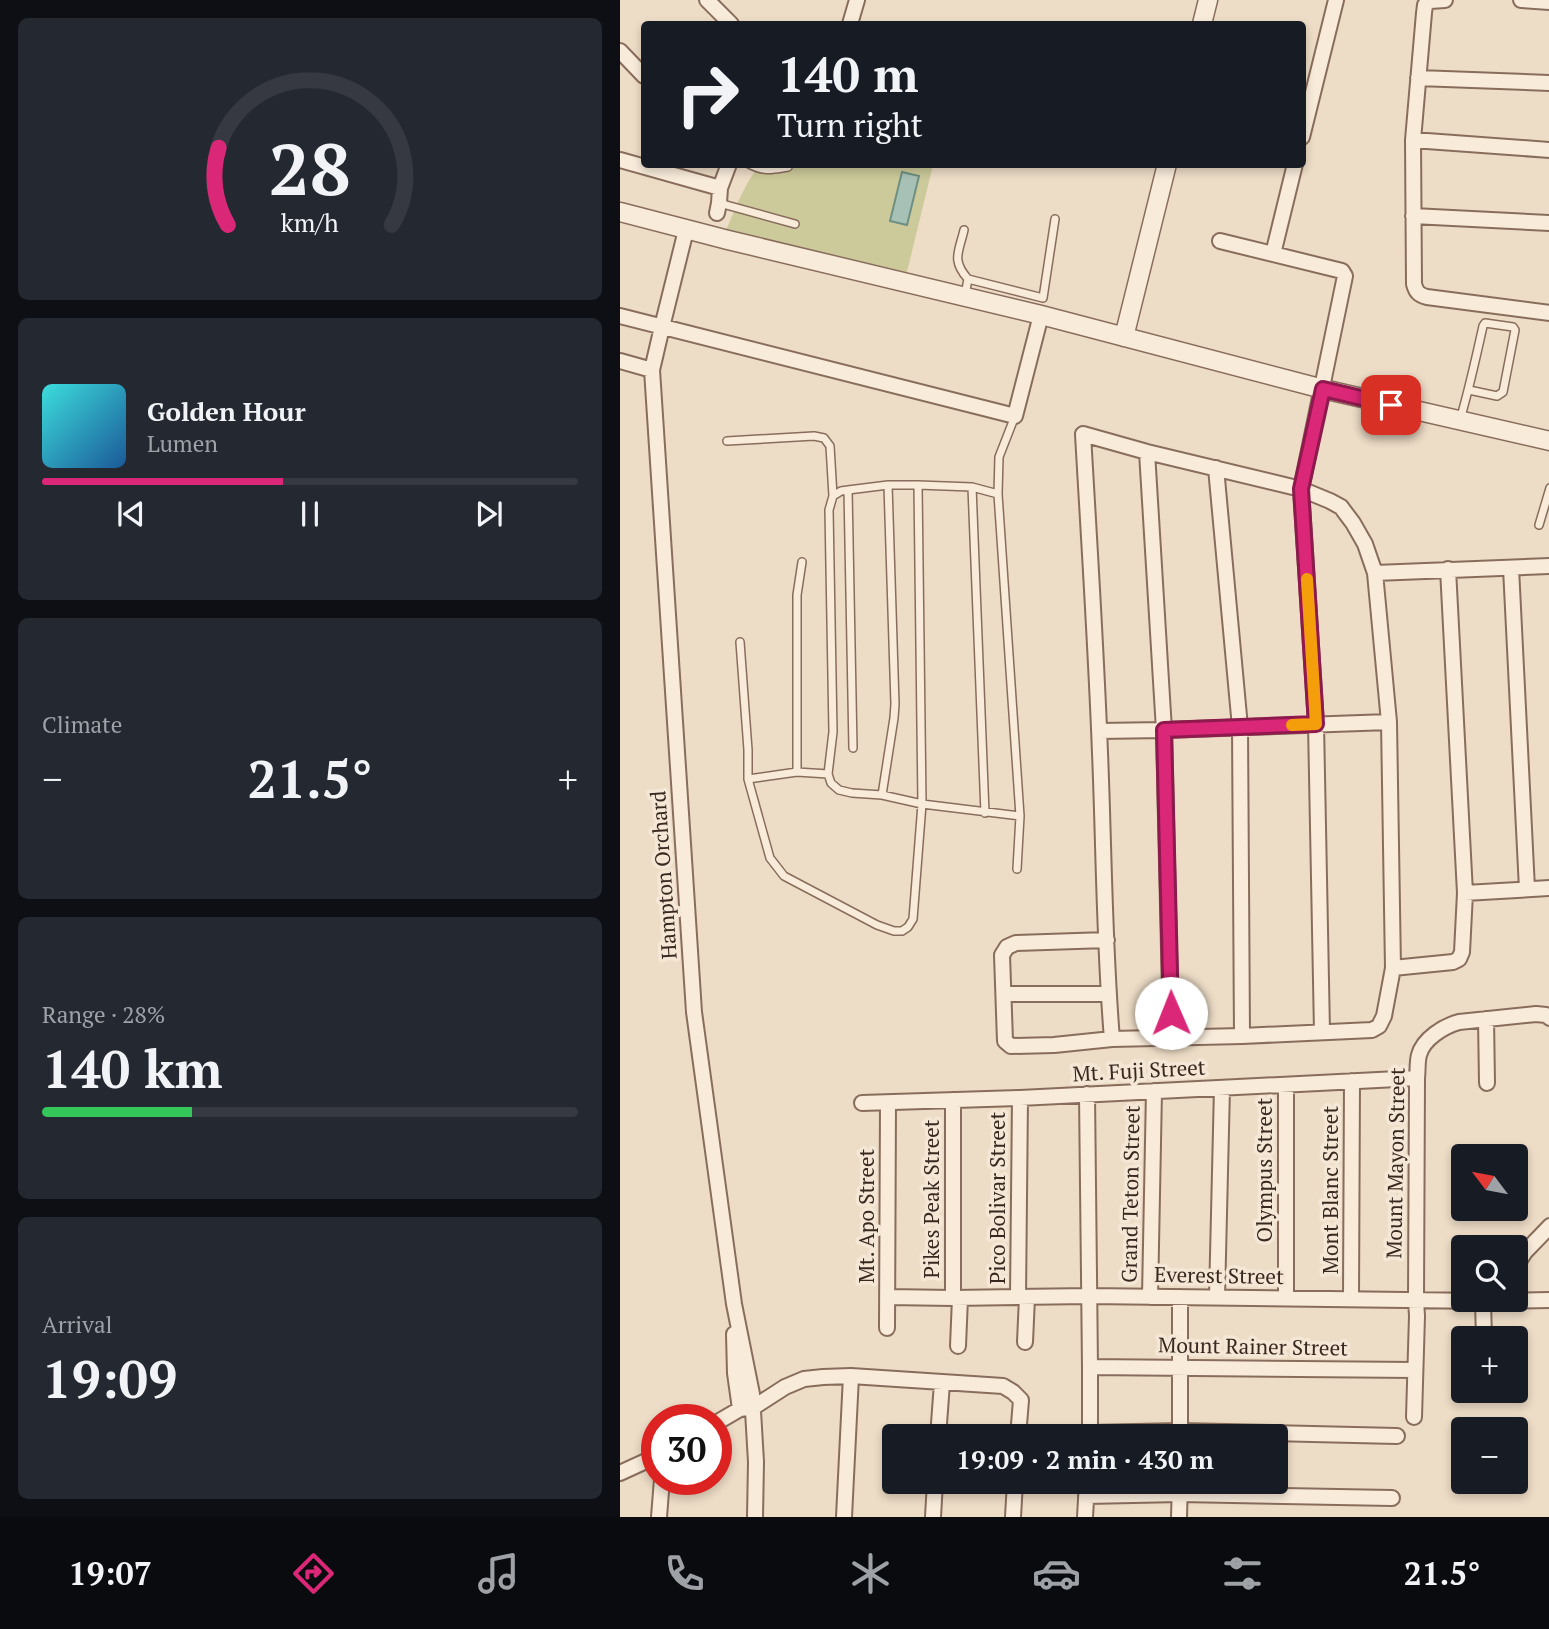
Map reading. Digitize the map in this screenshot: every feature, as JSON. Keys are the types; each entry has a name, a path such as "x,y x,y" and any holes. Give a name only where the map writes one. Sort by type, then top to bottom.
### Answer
{"street":[{"path":"707,0 728,21"},
{"path":"851,21 857,0"},
{"path":"1203,21 1208,0"},
{"path":"1306,121 1336,0"},
{"path":"1445,0 1430,1 1425,5 1413,140 1416,291 1421,295 1549,313"},
{"path":"1521,0 1549,2"},
{"path":"620,51 641,72"},
{"path":"620,71 641,72"},
{"path":"1418,78 1549,83"},
{"path":"1413,140 1549,150"},
{"path":"620,160 641,166"},
{"path":"649,168 720,188"},
{"path":"718,208 720,188 727,168"},
{"path":"1124,337 1166,168"},
{"path":"1273,254 1295,168"},
{"path":"620,212 686,230 966,287 1042,307 1124,337 1323,389 1549,441"},
{"path":"1413,216 1549,223"},
{"name":"Hampton Orchard","path":"686,230 652,370 694,1012 734,1304 748,1369 747,1408 756,1461 755,1517"},
{"path":"1220,241 1342,271 1345,274 1301,489 1316,724 1322,1032"},
{"path":"620,316 1015,416 1042,307"},
{"path":"620,361 652,370"},
{"path":"1107,940 1016,943 1007,947 1002,955 1005,1041 1011,1046 1054,1045 1112,1039 1372,1030 1379,1026 1384,1016 1393,968 1389,722 1375,573 1365,544 1341,507 1301,489 1083,434 1112,1039"},
{"path":"1147,452 1164,730 1171,1038"},
{"path":"1216,468 1240,727 1242,1036"},
{"path":"1375,573 1549,566"},
{"path":"1511,568 1527,889"},
{"path":"1393,968 1453,962 1462,952 1465,893 1448,569"},
{"path":"1099,731 1389,722"},
{"path":"1465,893 1549,888"},
{"path":"1003,994 1108,994"},
{"name":"Mount Mayon Street","path":"1414,1418 1417,1317 1417,1078 1420,1052 1423,1045 1451,1024 1541,1013 1549,1018"},
{"path":"1486,1019 1487,1083"},
{"name":"Mt. Fuji Street","path":"862,1103 1020,1098 1417,1078"},
{"name":"Mont Blanc Street","path":"1351,1298 1352,1081"},
{"name":"Olympus Street","path":"1286,1085 1286,1298"},
{"path":"1217,1297 1223,1088"},
{"name":"Grand Teton Street","path":"1150,1297 1154,1091"},
{"path":"1087,1094 1090,1424"},
{"name":"Pico Bolivar Street","path":"1020,1098 1025,1342"},
{"name":"Pikes Peak Street","path":"953,1100 958,1346"},
{"name":"Mt. Apo Street","path":"887,1328 888,1103"},
{"path":"1528,1249 1549,1226"},
{"name":"Everest Street","path":"888,1297 1090,1296 1451,1301"},
{"path":"1180,1297 1180,1424"},
{"name":"Everest Street","path":"1528,1300 1549,1300"},
{"name":"Mount Rainer Street","path":"1090,1367 1415,1370"},
{"path":"844,1517 851,1376"},
{"path":"732,1415 804,1379 851,1376 1003,1386 1021,1400 1019,1424"},
{"path":"939,1424 942,1383"},
{"path":"1288,1435 1397,1436"},
{"path":"620,1473 641,1463"},
{"path":"1288,1493 1392,1498"},
{"path":"933,1517 934,1494"},
{"path":"1013,1517 1014,1494"},
{"path":"1085,1517 1087,1494"},
{"path":"1179,1517 1180,1494"},
{"path":"659,1517 661,1495"}],"lane":[{"path":"757,168 768,171 783,168"},
{"path":"718,208 795,224"},
{"path":"1042,307 1055,219"},
{"path":"964,230 957,258 966,287"},
{"path":"1460,421 1483,326 1489,322 1513,327 1515,330 1503,393 1497,396 1469,390"},
{"path":"1015,416 999,457 998,494 1020,816 1017,869"},
{"path":"727,441 814,436 824,438 830,446 833,496 829,510 833,732 828,774 831,783 839,790 852,793 1020,816"},
{"path":"833,496 848,489 888,485 972,487 998,494"},
{"path":"882,795 895,704 888,485"},
{"path":"740,642 748,779 770,858 784,876 877,925 902,931 913,919 922,804 918,485"},
{"path":"972,487 985,813"},
{"path":"1539,525 1549,488"},
{"path":"848,489 853,748"},
{"path":"797,772 797,595 802,562"},
{"path":"748,779 797,772 828,774"}],"shaded area":[{"path":"758,168 932,168 906,276 723,237"},
{"path":"902,172 919,176 907,225 890,221"}],"slow traffic":[{"path":"1292,725 1316,724 1307,579"}],"route":[{"path":"1171,1013 1164,730 1316,724 1301,489 1323,389 1391,405"}]}
